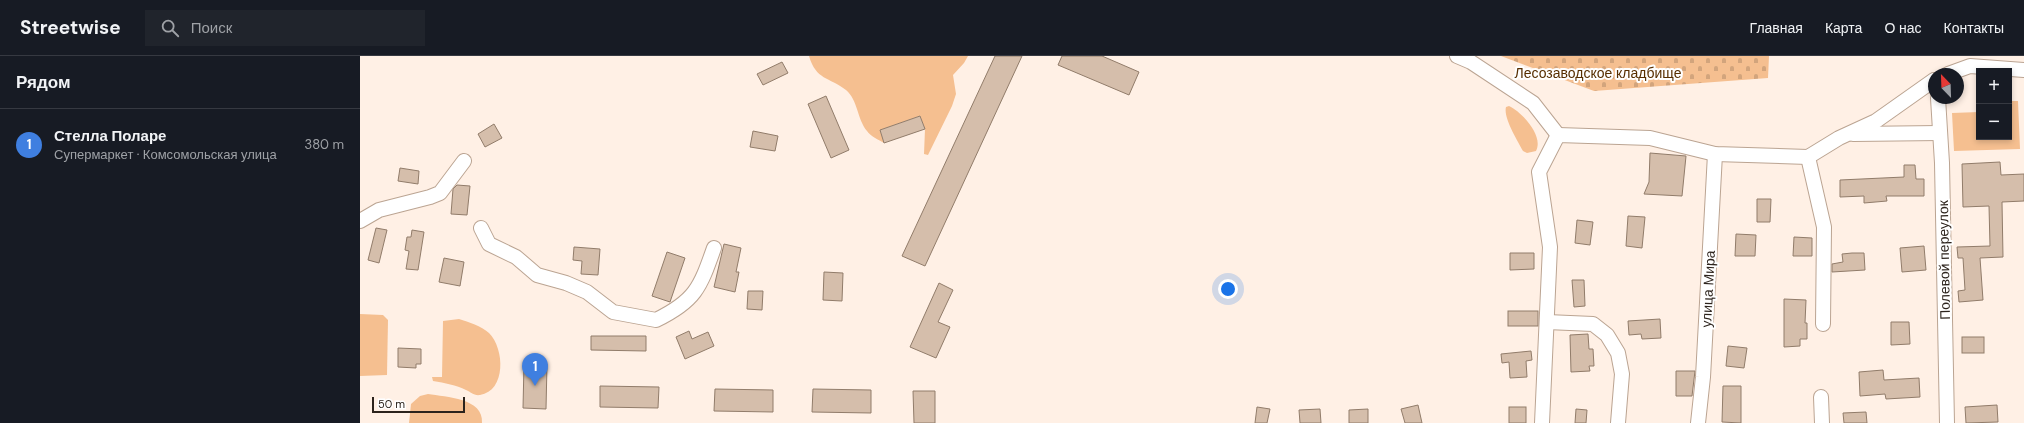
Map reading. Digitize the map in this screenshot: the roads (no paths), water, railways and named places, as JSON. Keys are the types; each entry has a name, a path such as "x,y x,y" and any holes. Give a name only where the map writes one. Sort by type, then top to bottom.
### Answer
{"street":[{"path":"1457,56 1471,62 1533,103 1558,135"},
{"path":"1964,68 1970,66 2024,70"},
{"path":"1558,135 1650,138 1715,154 1808,157 1849,133 1876,121 1928,84"},
{"name":"Полевой переулок","path":"1938,104 1942,163 1947,423"},
{"path":"1849,133 1940,133"},
{"path":"1542,423 1550,247 1539,172 1558,135"},
{"name":"улица Мира","path":"1698,423 1703,377 1715,154"},
{"path":"1808,157 1824,227 1823,324"},
{"path":"360,221 379,210 440,193 464,161"},
{"path":"481,228 489,244 516,257 537,275 566,283 587,292 612,312 656,320 692,296 704,278 714,248"},
{"path":"1547,322 1593,324 1607,335 1618,353 1622,374 1618,423"},
{"path":"1821,397 1822,423"}],"place":[{"name":"Стелла Поларе","path":"535,386"}],"park label":[{"name":"Лесозаводское кладбище","path":"1598,73"}]}
